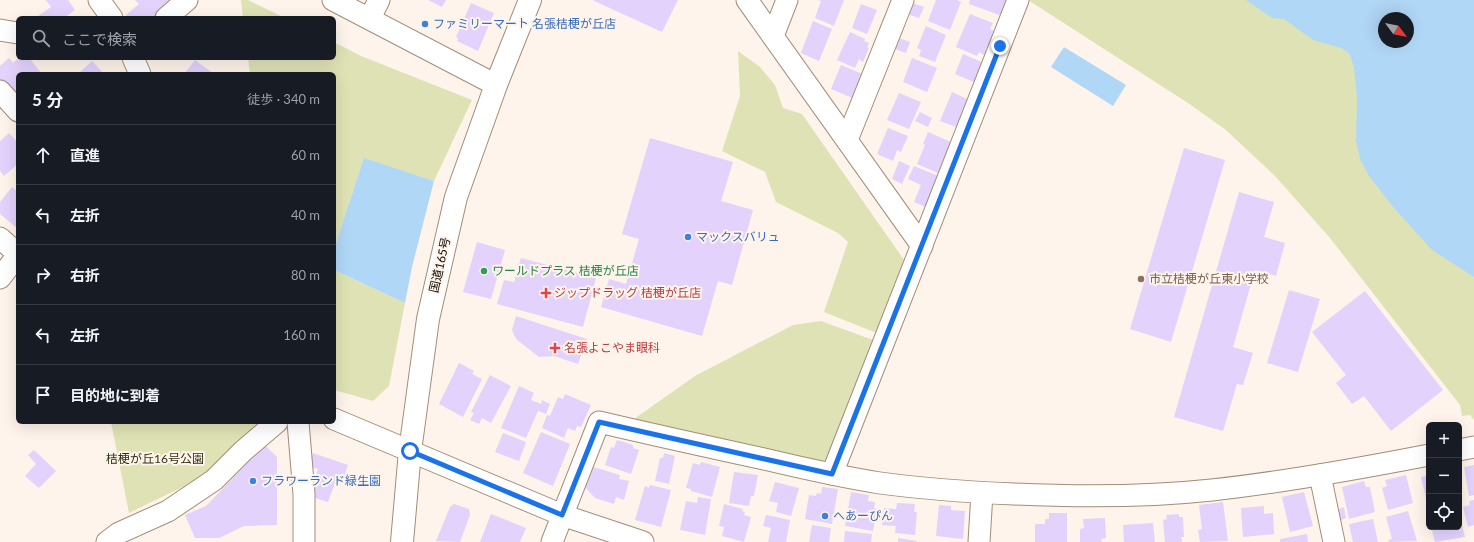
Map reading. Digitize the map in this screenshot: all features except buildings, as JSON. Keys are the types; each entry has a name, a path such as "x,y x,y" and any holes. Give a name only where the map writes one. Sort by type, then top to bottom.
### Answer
{"highway":[{"name":"国道165号","path":"402,542 410,451 428,319 456,197 496,85 530,0"}],"street":[{"path":"100,0 111,16"},
{"path":"168,16 187,0"},
{"path":"333,0 496,85"},
{"path":"370,18 379,0"},
{"path":"747,0 922,246"},
{"path":"773,36 787,0"},
{"path":"847,140 903,0"},
{"path":"832,474 1018,0"},
{"path":"0,30 16,32"},
{"path":"133,60 139,72"},
{"path":"0,91 16,109"},
{"path":"0,238 16,253"},
{"path":"0,278 16,258"},
{"path":"336,420 562,515 643,542"},
{"path":"552,542 599,422 832,474 880,483 982,493 1091,497 1150,495 1218,490 1320,475 1426,456"},
{"path":"107,542 119,533 168,511 207,484 275,424"},
{"path":"298,424 304,494 304,542"},
{"path":"1462,449 1474,447"},
{"path":"1320,475 1334,542"},
{"path":"979,542 982,493"}],"green space":[{"path":"241,0 248,0 281,16 243,16"},
{"path":"1028,0 1474,0 1474,420 1470,415 1462,416 1460,405 1330,238 1275,176 1226,130 1188,103"},
{"path":"336,43 361,56 472,100 434,181 364,159 336,243 336,72 250,72 248,60 336,60"},
{"path":"738,51 760,67 775,85 783,108 802,114 909,267 879,334 824,312 848,242 838,233 776,202 765,172 722,151 740,96"},
{"path":"336,271 405,303 389,386 373,401 336,391"},
{"path":"821,321 876,341 831,457 819,463 634,419 695,376 793,325"},
{"name":"桔梗が丘16号公園","path":"111,424 258,425 201,478 129,513"}],"water":[{"path":"1246,0 1474,0 1474,277 1432,250 1393,207 1369,176 1360,159 1356,141 1357,98 1354,67 1349,53 1341,48 1313,40 1284,19 1272,18"},
{"path":"1064,47 1126,85 1113,106 1051,67"},
{"path":"364,158 434,181 412,267 405,303 336,271 336,243"}],"place":[{"name":"ファミリーマート 名張桔梗が丘店","path":"425,24"},
{"name":"マックスバリュ","path":"688,237"},
{"name":"ワールドプラス 桔梗が丘店","path":"484,271"},
{"name":"市立桔梗が丘東小学校","path":"1141,279"},
{"name":"ジップドラッグ 桔梗が丘店","path":"546,293"},
{"name":"名張よこやま眼科","path":"555,348"},
{"name":"フラワーランド緑生園","path":"253,481"},
{"name":"へあーぴん","path":"825,516"}],"route":[{"path":"410,451 562,515 599,422 832,474 1000,46"}]}
